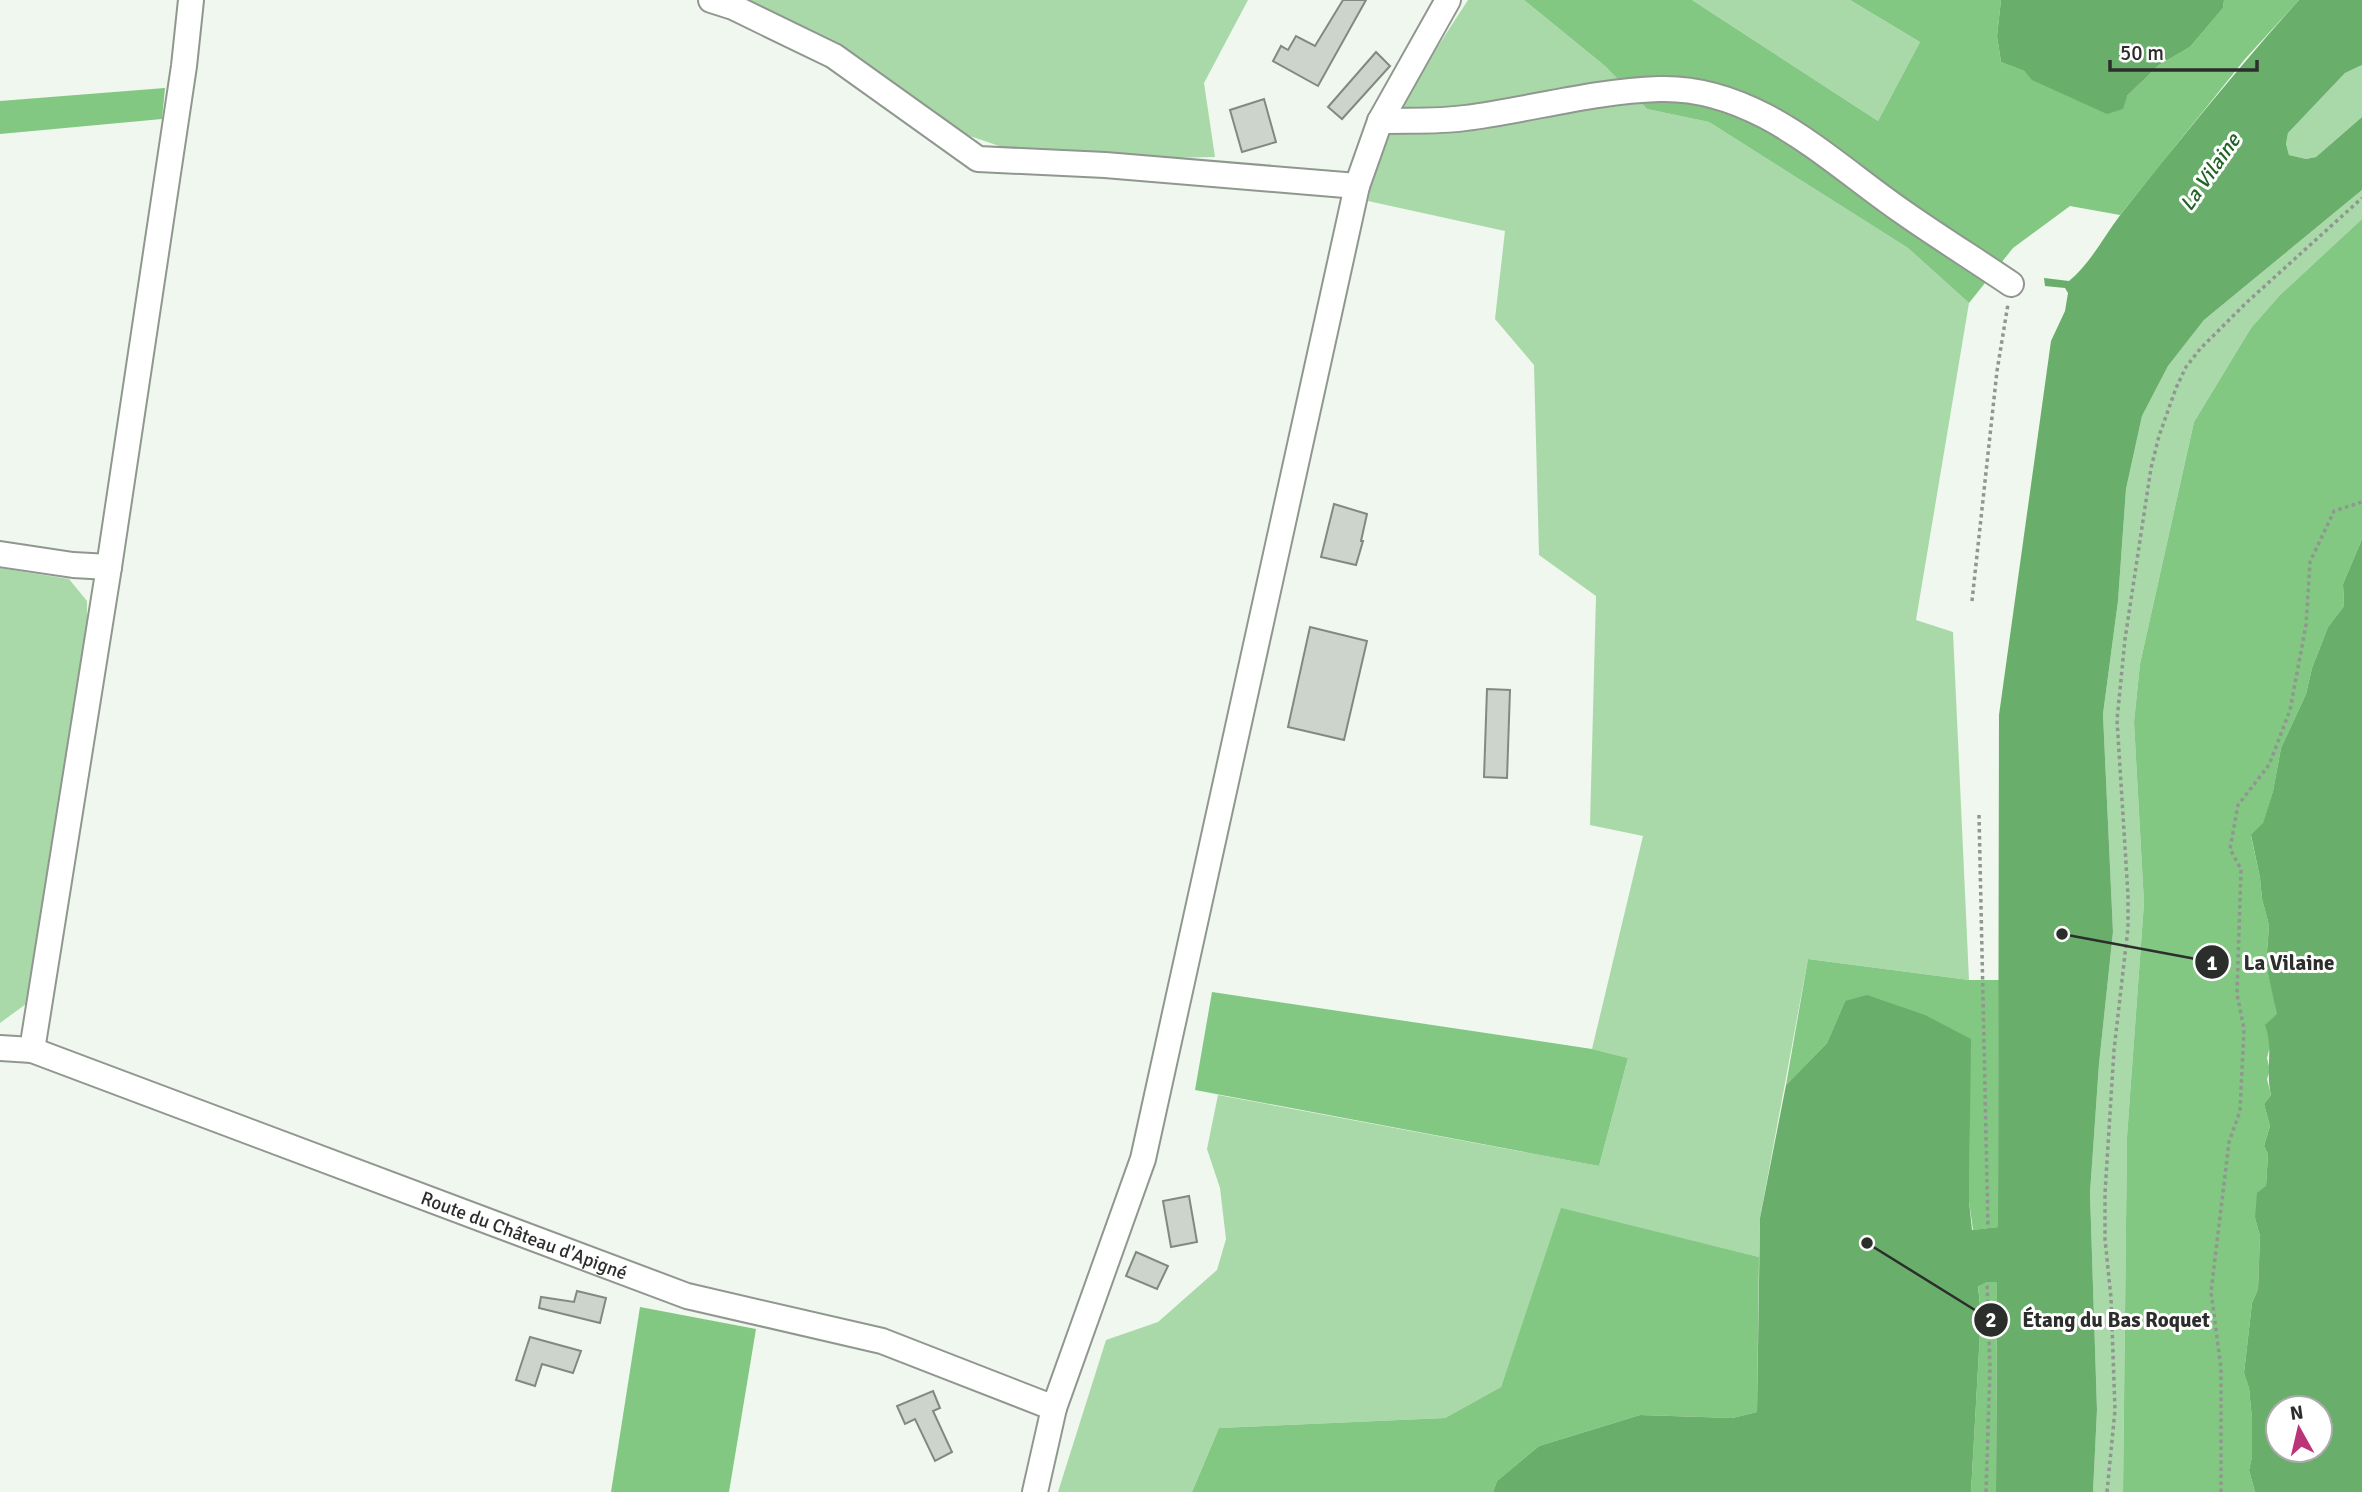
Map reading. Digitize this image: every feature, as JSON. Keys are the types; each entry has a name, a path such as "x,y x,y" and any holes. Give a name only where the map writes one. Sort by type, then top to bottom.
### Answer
{"street":[{"path":"32,1050 109,567 184,66 191,0"},
{"path":"711,0 733,7 834,56 978,159 1105,165 1357,186"},
{"path":"1035,1492 1054,1408 1143,1159 1357,186 1380,121 1448,0"},
{"path":"1380,121 1462,119 1574,99 1661,89 1711,95 1747,106 1800,136 1901,211 2011,284"},
{"path":"0,554 73,565 109,567"},
{"name":"Route du Château d'Apigné","path":"0,1048 32,1050 687,1296 882,1341 1054,1408"}],"path":[{"path":"2108,1492 2115,1410 2111,1298 2105,1239 2105,1193 2114,1050 2128,928 2129,895 2117,720 2125,639 2151,468 2176,388 2186,367 2200,349 2236,312 2362,198"},
{"path":"1972,601 1997,371 2011,284"},
{"path":"2221,1492 2221,1368 2211,1292 2229,1142 2240,1111 2244,1029 2237,994 2241,869 2230,849 2238,805 2269,765 2290,710 2306,625 2310,562 2334,511 2362,502"},
{"path":"1979,815 1988,1227"},
{"path":"1986,1492 1990,1368 1987,1282"}],"shaded area":[{"path":"736,0 1248,0 1204,83 1215,157 1116,159 1014,151 958,132"},
{"path":"1468,0 1524,0 1605,66 1647,109 1709,122 1908,248 1969,303 1916,620 1953,632 1969,980 1808,959 1760,1218 1759,1257 1562,1209 1501,1387 1445,1418 1219,1428 1192,1492 1058,1492 1106,1340 1158,1322 1217,1270 1226,1239 1220,1188 1207,1149 1218,1095 1599,1166 1628,1058 1592,1049 1643,836 1590,825 1596,596 1539,555 1534,365 1495,319 1505,231 1368,201 1375,167 1401,103"},
{"path":"1524,0 1692,0 1878,121 1920,42 1850,0 2001,0 1997,36 2001,62 2024,71 2033,80 2127,96 2159,65 2190,47 2223,8 2224,0 2299,0 2245,59 2120,215 2070,206 2013,248 1969,303 1908,248 1709,122 1647,109 1605,66"},
{"path":"1692,0 1850,0 1920,42 1878,121"},
{"path":"2362,65 2362,117 2316,157 2306,159 2289,155 2286,144 2288,133 2345,73"},
{"path":"165,88 162,119 0,134 0,101"},
{"path":"2362,190 2362,219 2280,295 2251,328 2194,422 2140,664 2134,722 2144,903 2127,1137 2123,1492 2093,1492 2097,1410 2090,1193 2099,1064 2113,932 2103,714 2118,601 2126,489 2142,416 2168,366 2204,320"},
{"path":"2362,219 2362,539 2343,584 2344,606 2328,627 2312,668 2306,694 2281,748 2273,791 2263,824 2251,836 2269,925 2266,965 2278,1014 2267,1058 2270,1070 2267,1079 2271,1095 2264,1104 2270,1126 2264,1146 2268,1154 2266,1186 2255,1218 2260,1236 2258,1289 2252,1303 2244,1373 2249,1388 2252,1419 2252,1457 2249,1470 2255,1492 2123,1492 2127,1137 2144,903 2134,722 2140,664 2194,422 2251,328 2280,295"},
{"path":"0,568 69,579 87,601 87,632 26,1004 0,1023"},
{"path":"1808,959 1969,980 1999,980 1998,1227 1973,1230 1969,1201 1970,1039 1845,1001 1827,1043 1786,1085"},
{"path":"1212,992 1592,1049 1628,1058 1599,1166 1195,1090"},
{"path":"1561,1208 1759,1257 1757,1412 1732,1418 1640,1415 1539,1446 1497,1481 1493,1492 1192,1492 1219,1428 1445,1418 1501,1387"},
{"path":"1997,1282 1996,1492 1971,1492 1981,1315 1978,1285"},
{"path":"640,1307 756,1329 729,1492 611,1492"}],"water":[{"path":"2001,0 2224,0 2223,8 2190,47 2159,65 2127,96 2123,109 2107,114 2032,80 2024,71 2001,62 1997,36"},
{"path":"2299,0 2362,0 2362,65 2345,73 2288,133 2286,144 2289,155 2306,159 2316,157 2362,117 2362,190 2204,320 2168,366 2142,416 2126,489 2118,601 2103,714 2113,932 2099,1064 2090,1193 2097,1410 2093,1492 1996,1492 1997,1282 1987,1282 1978,1286 1981,1315 1971,1492 1493,1492 1497,1481 1539,1446 1640,1415 1732,1418 1757,1412 1760,1218 1786,1085 1827,1043 1845,1001 1867,995 1925,1015 1971,1039 1969,1201 1972,1230 1998,1227 1999,715 2051,341 2065,311 2068,293 2065,288 2045,286 2044,278 2069,281 2077,274 2186,132"},
{"path":"2362,539 2362,1492 2255,1492 2249,1470 2252,1457 2252,1419 2249,1388 2244,1373 2252,1303 2258,1289 2260,1236 2255,1218 2257,1193 2266,1186 2268,1154 2264,1146 2270,1126 2264,1104 2271,1095 2269,1042 2265,1025 2277,1014 2266,965 2269,925 2251,835 2263,823 2273,791 2281,748 2306,694 2312,668 2328,627 2344,606 2343,584"}],"building":[{"path":"1343,0 1366,0 1318,86 1273,61 1281,46 1288,50 1296,36 1315,46"},
{"path":"1376,52 1390,66 1342,119 1328,107"},
{"path":"1264,99 1276,142 1242,152 1230,110"},
{"path":"1334,504 1367,514 1356,565 1321,557"},
{"path":"1310,627 1367,641 1344,740 1288,727"},
{"path":"1487,689 1510,690 1507,778 1484,777"},
{"path":"1189,1196 1197,1242 1171,1247 1163,1201"},
{"path":"1136,1252 1168,1266 1157,1289 1126,1276"},
{"path":"577,1291 606,1298 600,1323 539,1308 541,1297 574,1302"},
{"path":"530,1337 581,1351 573,1373 542,1364 535,1386 516,1380"},
{"path":"933,1391 940,1408 933,1411 952,1452 935,1461 915,1419 905,1424 897,1406"}],"place":[{"name":"La Vilaine","path":"2062,934"},
{"name":"Étang du Bas Roquet","path":"1867,1243"}]}
